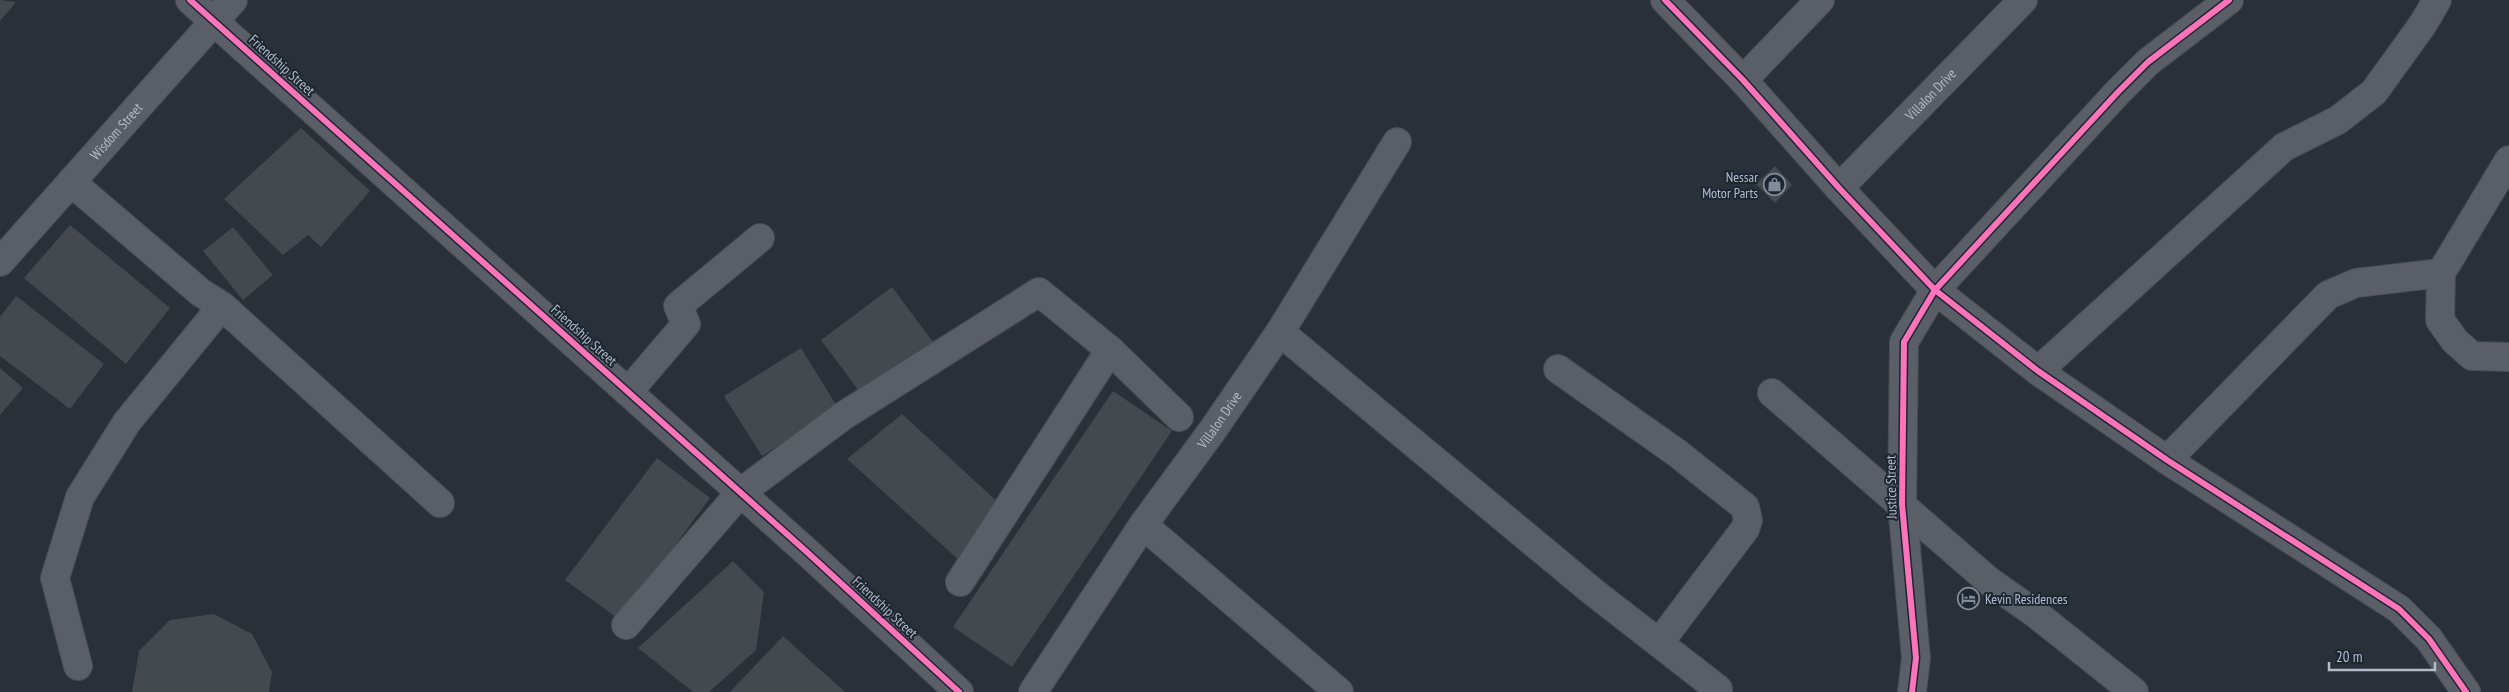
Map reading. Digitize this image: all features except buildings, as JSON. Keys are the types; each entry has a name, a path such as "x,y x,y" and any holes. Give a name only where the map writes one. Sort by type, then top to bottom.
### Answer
{"street":[{"name":"Friendship Street","path":"190,0 628,392 959,692"},
{"name":"Wisdom Street","path":"0,262 233,0"},
{"path":"1665,0 1743,80 1839,188 1935,290 2038,371 2167,460 2399,609 2429,639 2466,692"},
{"path":"1743,80 1820,0"},
{"name":"Villalon Drive","path":"1839,188 2023,0"},
{"name":"Justice Street","path":"1912,692 1916,658 1902,504 1904,342 1935,290 2148,62 2229,0"},
{"path":"2038,371 2284,147 2338,120 2374,92 2423,24 2437,0"},
{"name":"Villalon Drive","path":"1033,692 1143,525 1212,431 1280,332 1397,142"},
{"path":"2509,160 2441,273 2440,320 2455,341 2472,356 2509,357"},
{"path":"71,182 200,292 222,306 440,503"},
{"path":"628,392 686,324 678,306 760,238"},
{"path":"2167,460 2328,295 2356,283 2441,273"},
{"path":"626,625 740,493 843,416 1039,292 1110,350 1179,417"},
{"path":"78,666 55,578 80,497 127,422 222,306"},
{"path":"1280,332 1592,591 1718,689"},
{"path":"960,582 1110,350"},
{"path":"1558,369 1677,453 1745,507 1748,520 1745,529 1659,643"},
{"path":"1772,393 1989,581 2036,614 2134,692"},
{"path":"1143,525 1339,692"}],"cycle path":[{"path":"190,0 808,553 959,692"},
{"path":"1665,0 1743,80 1839,188 1935,290 2038,371 2167,460 2399,609 2429,639 2466,692"},
{"path":"1912,692 1916,658 1902,504 1904,342 1935,290 2118,92 2148,62 2229,0"}],"place":[{"name":"Nessar Motor Parts","path":"1774,185"},
{"name":"Kevin Residences","path":"1969,599"}]}
